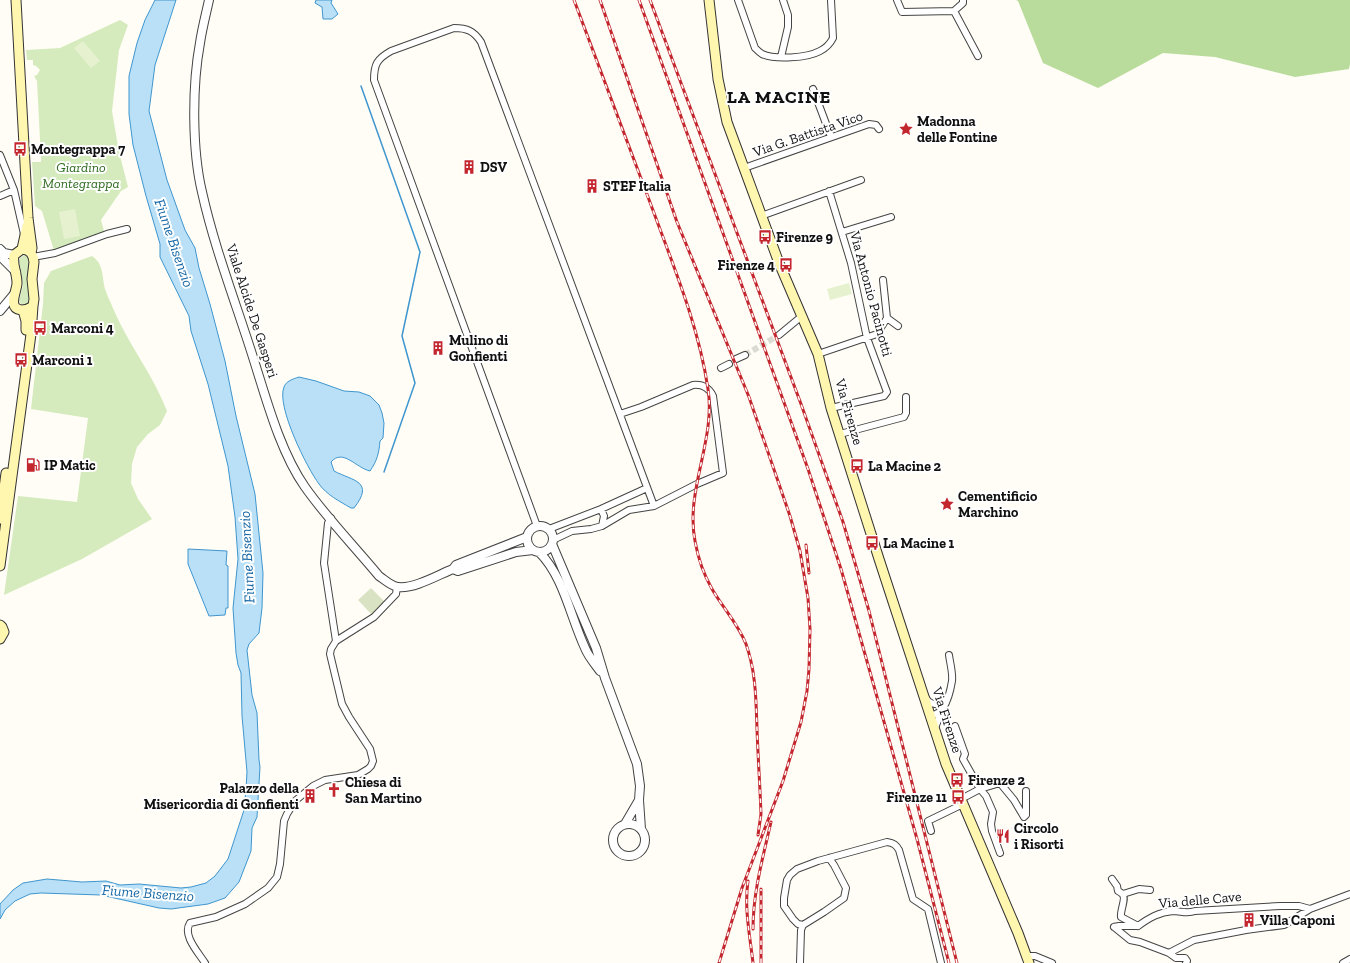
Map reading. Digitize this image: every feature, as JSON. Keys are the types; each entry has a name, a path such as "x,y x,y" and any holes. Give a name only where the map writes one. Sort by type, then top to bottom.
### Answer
{"main road":[{"path":"0,566 31,334 34,299 32,279 34,262 28,218 16,0"},
{"name":"Via Firenze","path":"709,0 718,79 725,115 761,216 818,354 831,408 946,764 1028,959"},
{"path":"28,218 22,249 14,255 13,261 17,283 13,303 19,308 27,310 33,306"},
{"path":"22,249 27,250 32,255"},
{"path":"0,518 27,328 19,308"},
{"path":"0,624 4,632 0,639"}],"street":[{"name":"Viale Alcide De Gasperi","path":"208,0 199,44 196,76 196,154 202,192 226,276 289,459 305,486 379,576 397,587"},
{"path":"738,0 755,48 760,53 768,56 781,57 806,56 820,51 830,44 833,38 831,0"},
{"path":"781,57 788,27 788,15 783,0"},
{"path":"897,0 902,12 954,11 963,3 963,0"},
{"path":"954,11 978,56"},
{"path":"537,526 374,80 374,70 377,62 382,56 391,51 454,28 470,30 481,42 654,506"},
{"path":"813,89 831,137"},
{"name":"Via G. Battista Vico","path":"744,168 869,124 876,125 879,129"},
{"path":"0,155 14,190 25,237"},
{"path":"761,216 861,180"},
{"path":"0,196 14,190"},
{"name":"Via Antonio Pacinotti","path":"830,191 850,263 867,338 887,392 884,396 831,408"},
{"path":"842,232 892,217"},
{"path":"32,255 55,253 106,234 127,229"},
{"path":"0,249 4,253 14,255"},
{"path":"0,256 16,272"},
{"path":"818,354 877,334 887,318 883,280"},
{"path":"0,311 15,293"},
{"path":"0,316 12,307 19,308"},
{"path":"779,335 802,316"},
{"path":"887,318 898,326"},
{"path":"736,360 745,355"},
{"path":"721,368 728,364"},
{"path":"453,569 458,570 516,552 547,550 553,542 572,531 602,526 629,510 654,506 697,484 723,473 714,400 708,389 699,384 693,385 620,414"},
{"path":"840,434 904,417 906,413 906,397"},
{"path":"549,529 601,509 647,488"},
{"path":"601,509 604,516 602,526"},
{"path":"331,518 328,523 324,563 336,641"},
{"path":"605,678 585,650 556,573 548,560 528,544 527,537 530,530 537,526 541,525 549,529 553,536 553,542 596,648 605,678 637,764 640,786 639,800 641,829 645,837 645,841 642,849 632,856 623,855 616,849 613,836 618,828 626,824 634,825 641,829"},
{"path":"205,963 188,934 187,927 190,923 216,917 245,904 268,888 277,877 280,864 284,822 295,801 313,786 325,780 358,775 371,766 373,761 370,749 342,704 330,658 331,649 336,641 374,617 396,594 397,587 415,584 453,569 456,565 527,537"},
{"path":"934,730 952,680 949,655"},
{"path":"923,693 927,701 942,707"},
{"path":"930,715 933,710 942,707"},
{"path":"955,726 965,754 963,759 980,789 986,796 993,812 991,824 992,831 1000,853"},
{"path":"931,831 928,821 962,802 980,789 1000,783 1014,800 1024,817 1026,815 1026,791"},
{"path":"626,824 639,800"},
{"path":"803,925 798,924 784,906 786,880 797,869 818,861 888,842 892,843 897,846 913,899 928,909 941,963"},
{"path":"800,963 801,930 803,925 844,898 846,888 829,858"},
{"path":"1112,879 1117,886 1118,891 1123,894 1125,899 1120,911 1121,917 1138,926"},
{"name":"Via delle Cave","path":"1123,894 1139,889 1150,890"},
{"path":"1169,953 1194,940 1246,930 1284,925 1310,909 1350,894"},
{"name":"Via delle Cave","path":"1138,926 1156,914 1172,911 1188,913 1195,911 1280,906 1299,906 1310,909"},
{"path":"1138,926 1114,927 1130,940 1140,942 1169,953 1176,958 1186,958 1186,963"},
{"path":"1028,959 1035,956 1052,963"},
{"path":"1343,963 1350,959"}],"green space":[{"path":"1016,0 1350,0 1350,64 1349,69 1295,77 1215,57 1163,53 1098,88 1043,63 1018,1"},
{"name":"Giardino Montegrappa","path":"120,20 128,25 119,50 112,111 119,152 128,187 121,191 101,220 104,231 54,251 42,211 35,206 32,162 41,162 41,159 37,81 34,76 37,75 40,70 33,65 33,60 27,60 26,50 60,48"},
{"path":"83,41 100,61 91,68 74,48"},
{"path":"75,209 80,236 64,239 59,212"},
{"path":"24,255 28,257 29,261 27,276 29,303 21,304 19,301 23,285 19,261"},
{"path":"92,256 101,267 105,289 118,320 155,384 167,411 160,425 148,434 137,447 132,464 131,483 138,499 152,519 82,559 4,595 18,496 77,502 88,418 31,409 44,283 51,271"},
{"path":"849,283 852,294 830,300 827,289"},
{"path":"371,588 386,603 372,615 358,600"}],"water":[{"name":"Fiume Bisenzio","path":"155,0 176,0 155,65 149,111 167,180 185,230 195,248 199,268 225,361 236,416 255,494 263,573 262,608 259,633 249,644 247,650 252,695 257,713 260,767 257,817 252,828 251,851 239,882 225,898 208,904 171,909 159,908 101,895 30,894 15,901 5,910 0,919 0,904 13,890 23,883 47,879 82,882 106,881 120,885 139,884 181,888 206,883 215,876 228,859 244,810 247,772 242,716 241,673 236,653 233,608 238,559 235,517 228,466 208,384 191,331 189,316 160,257 160,244 133,145 129,114 129,76 137,43 145,20"},
{"path":"316,0 332,0 331,3 338,14 332,19 323,19 322,7 315,3"},
{"path":"299,377 316,381 344,391 359,392 370,396 379,405 384,423 383,438 380,441 377,457 370,471 345,458 336,458 331,462 334,471 354,480 362,487 360,499 354,508 351,508 329,495 322,488 307,465 294,437 284,408 283,396 286,383"},
{"path":"188,549 227,551 226,565 228,566 228,608 226,608 225,615 209,616 188,564"}],"waterway":[{"path":"361,86 420,252 402,336 415,383 384,472"}],"tunnel":[{"path":"745,355 779,335"}],"railway":[{"path":"574,0 678,278 699,344 704,366 708,389 709,408 708,427 694,503 693,522 695,541 706,578 743,637 752,665 756,697 761,814 758,835"},
{"path":"600,0 677,222 749,397 790,516 800,551 808,598 810,629 809,669 807,691 801,722 783,781 742,888 719,963"},
{"path":"639,0 808,469 841,569 917,839 949,963"},
{"path":"650,0 801,404 843,522 869,611 957,963"},
{"path":"806,545 809,573"},
{"path":"753,929 753,915 757,888 771,822"},
{"path":"748,881 747,912 753,963"},
{"path":"761,889 761,963"}],"place":[{"name":"Madonna delle Fontine","path":"906,129"},
{"name":"Montegrappa 7","path":"20,149"},
{"name":"DSV","path":"469,167"},
{"name":"STEF Italia","path":"592,186"},
{"name":"Firenze 9","path":"765,237"},
{"name":"Firenze 4","path":"786,265"},
{"name":"Marconi 4","path":"40,328"},
{"name":"Mulino di Gonfienti","path":"438,348"},
{"name":"Marconi 1","path":"21,360"},
{"name":"IP Matic","path":"33,465"},
{"name":"La Macine 2","path":"857,466"},
{"name":"Cementificio Marchino","path":"947,504"},
{"name":"La Macine 1","path":"872,543"},
{"name":"Firenze 2","path":"957,780"},
{"name":"Chiesa di San Martino","path":"334,790"},
{"name":"Palazzo della Misericordia di Gonfienti","path":"310,796"},
{"name":"Firenze 11","path":"958,797"},
{"name":"Circolo i Risorti","path":"1003,836"},
{"name":"Villa Caponi","path":"1249,920"}],"district":[{"name":"LA MACINE","path":"779,97"}]}
